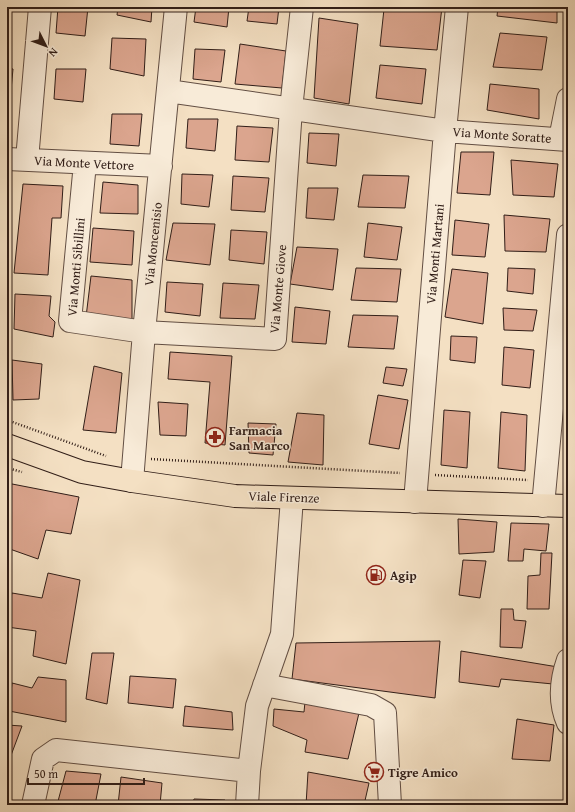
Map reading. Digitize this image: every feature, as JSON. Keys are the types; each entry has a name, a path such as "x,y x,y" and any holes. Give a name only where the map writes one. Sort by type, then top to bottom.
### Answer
{"main road":[{"name":"Viale Firenze","path":"7,445 82,472 235,496 568,506"}],"street":[{"path":"17,160 40,7"},
{"name":"Via Moncenisio","path":"132,481 144,332 176,7"},
{"name":"Via Monte Giove","path":"144,332 275,339 291,109 302,7"},
{"name":"Via Monti Martani","path":"415,502 445,131 457,7"},
{"path":"168,91 445,131"},
{"name":"Via Monte Soratte","path":"445,131 564,140 568,99"},
{"name":"Via Monte Vettore","path":"17,160 161,166"},
{"name":"Via Monti Sibillini","path":"86,163 70,321 144,332"},
{"path":"543,506 568,235"},
{"path":"247,805 249,771 257,706 282,634 292,498"},
{"path":"568,660 564,671 561,693 564,715 568,723"},
{"path":"264,685 371,705 385,713 390,805"},
{"path":"33,805 43,759 56,750 249,771"}],"path":[{"path":"7,420 108,457 545,481"}],"building":[{"path":"58,7 88,7 85,36 56,33"},
{"path":"118,7 152,7 151,22 117,15"},
{"path":"196,7 229,7 227,27 194,22"},
{"path":"249,7 279,7 277,24 247,21"},
{"path":"401,7 442,7 437,50 380,46 384,9"},
{"path":"498,7 557,7 557,23 497,16"},
{"path":"319,18 358,24 349,104 314,98"},
{"path":"500,33 547,37 542,70 493,67"},
{"path":"112,38 146,39 144,76 110,69"},
{"path":"240,44 286,51 282,88 235,84"},
{"path":"195,49 225,50 221,82 193,79"},
{"path":"380,65 426,69 422,104 376,98"},
{"path":"7,68 13,69 11,90 7,92"},
{"path":"56,69 86,69 83,102 54,99"},
{"path":"490,84 539,89 539,119 487,110"},
{"path":"112,114 142,114 139,146 110,144"},
{"path":"188,119 218,119 215,151 186,148"},
{"path":"237,126 273,128 269,162 235,160"},
{"path":"309,133 339,134 336,166 307,163"},
{"path":"461,152 494,152 490,195 457,193"},
{"path":"511,160 558,164 554,197 513,195"},
{"path":"182,174 213,175 209,207 181,204"},
{"path":"363,175 409,176 405,208 358,207"},
{"path":"233,176 269,178 265,212 231,210"},
{"path":"103,182 138,185 138,214 100,213"},
{"path":"23,184 63,186 61,218 52,218 48,275 14,273"},
{"path":"308,188 338,188 334,220 306,218"},
{"path":"504,215 550,219 546,252 505,251"},
{"path":"455,220 489,224 485,257 452,255"},
{"path":"173,223 215,224 210,265 166,260"},
{"path":"368,223 402,227 397,260 364,257"},
{"path":"93,228 134,231 132,265 90,262"},
{"path":"231,230 267,232 264,264 229,260"},
{"path":"297,247 338,249 333,290 290,284"},
{"path":"356,268 401,269 397,302 351,300"},
{"path":"508,268 535,269 533,294 507,291"},
{"path":"452,269 488,273 483,324 445,317"},
{"path":"91,276 132,280 132,323 86,317"},
{"path":"167,282 203,284 200,316 165,312"},
{"path":"223,283 259,285 255,319 220,318"},
{"path":"15,294 51,296 49,316 55,322 53,337 14,329"},
{"path":"295,307 330,311 326,344 292,342"},
{"path":"503,308 537,310 533,331 504,330"},
{"path":"353,315 398,316 394,349 348,347"},
{"path":"451,336 477,337 475,363 450,360"},
{"path":"504,347 534,350 530,388 502,385"},
{"path":"170,352 232,356 225,445 205,443 210,382 168,379"},
{"path":"12,360 42,364 39,399 13,400"},
{"path":"94,366 122,373 116,433 83,430"},
{"path":"386,367 407,369 403,386 383,383"},
{"path":"378,395 408,400 399,449 369,444"},
{"path":"158,402 188,404 186,436 160,435"},
{"path":"444,410 470,412 467,468 441,465"},
{"path":"501,412 527,415 525,471 498,468"},
{"path":"297,413 324,415 323,465 288,462"},
{"path":"248,423 276,424 273,455 249,453"},
{"path":"7,483 79,497 71,534 46,530 38,559 7,548"},
{"path":"458,519 497,522 494,552 459,554"},
{"path":"511,523 549,524 546,551 524,549 523,561 508,561"},
{"path":"541,553 552,553 549,609 527,609 528,576 540,575"},
{"path":"463,560 486,561 480,598 459,595"},
{"path":"48,573 80,580 66,664 33,656 36,631 7,627 7,615 12,593 42,598"},
{"path":"501,609 513,609 514,620 526,621 522,648 500,647"},
{"path":"440,641 435,698 292,679 296,643"},
{"path":"461,651 558,667 553,684 501,679 499,687 459,682"},
{"path":"92,653 114,653 107,704 86,699"},
{"path":"130,676 176,679 173,708 128,703"},
{"path":"38,677 66,680 66,722 9,711 12,683 32,688"},
{"path":"305,702 359,713 348,759 305,752 307,740 273,726 274,709 304,712"},
{"path":"185,706 232,712 233,730 183,726"},
{"path":"517,719 554,725 550,761 512,759"},
{"path":"7,725 22,726 7,766"},
{"path":"66,771 101,774 95,805 57,805"},
{"path":"308,772 369,783 364,805 306,805"},
{"path":"121,777 162,783 160,805 118,805"},
{"path":"194,799 225,800 224,805 192,805"}],"place":[{"name":"Farmacia San Marco","path":"215,437"},
{"name":"Agip","path":"376,575"},
{"name":"Tigre Amico","path":"374,772"}]}
